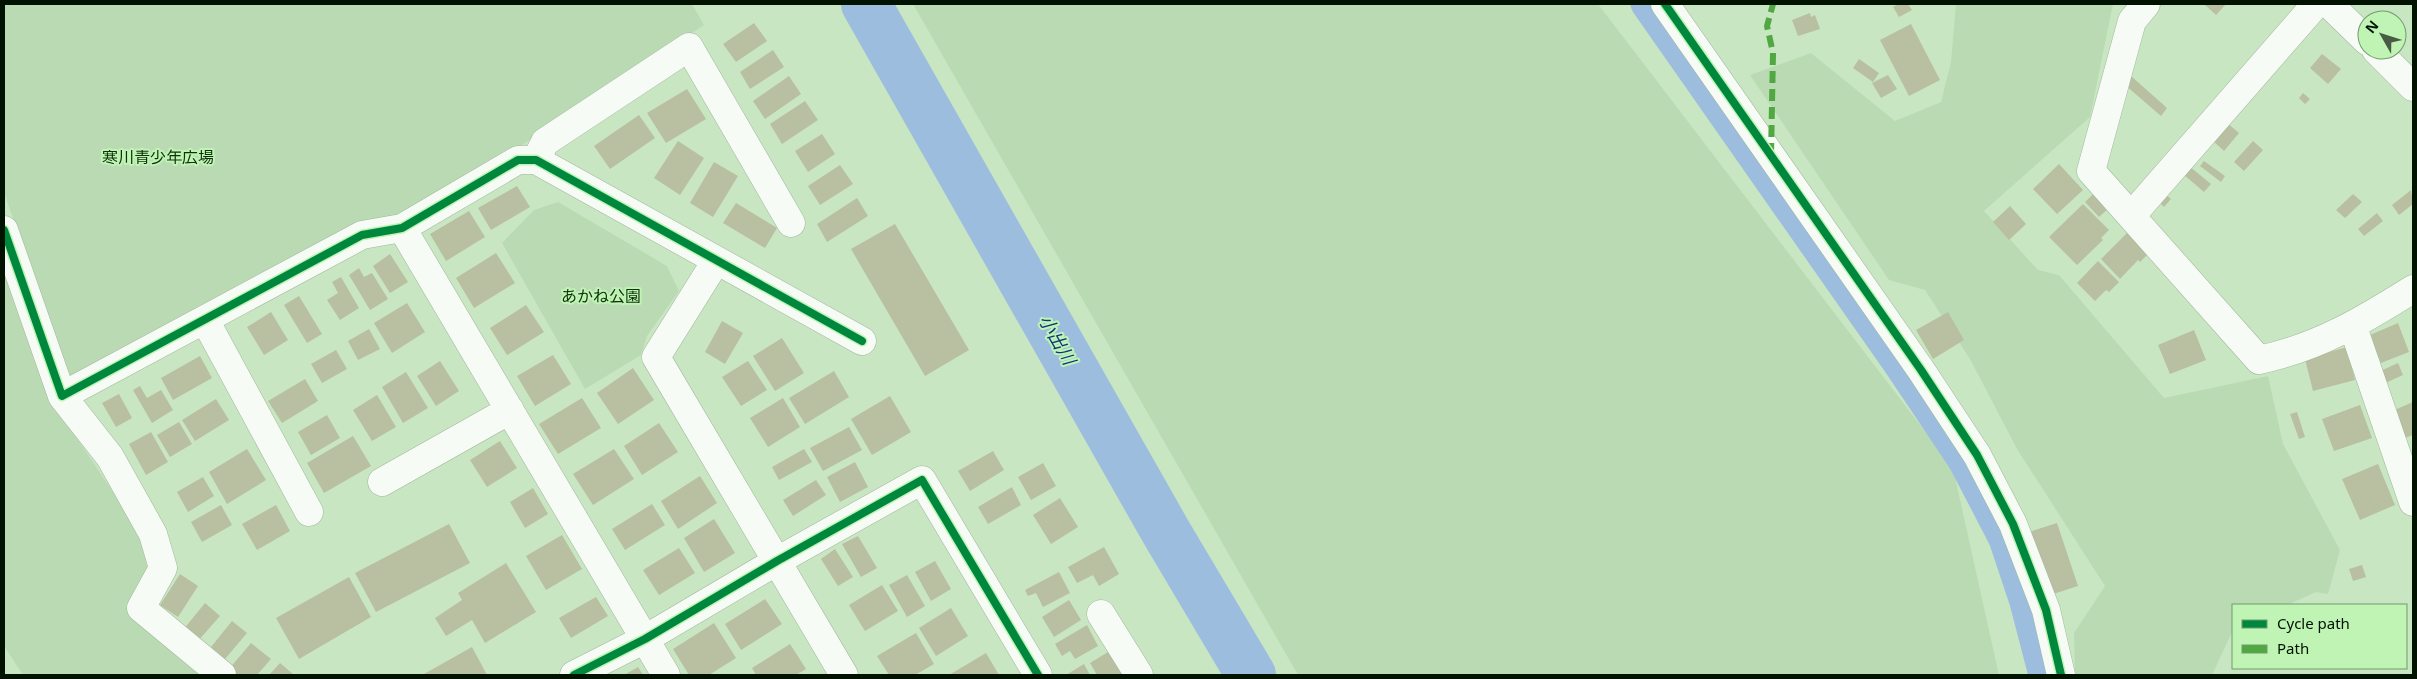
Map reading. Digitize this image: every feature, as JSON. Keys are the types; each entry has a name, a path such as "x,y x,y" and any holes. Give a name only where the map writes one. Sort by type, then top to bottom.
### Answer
{"street":[{"path":"1665,4 1921,370 1978,455 2013,524 2046,610 2061,675"},
{"path":"2146,4 2132,21 2091,171 2259,360 2286,354 2353,327 2413,289"},
{"path":"2132,215 2316,4"},
{"path":"2330,4 2357,31"},
{"path":"536,160 546,142 689,47 791,223"},
{"path":"2386,60 2413,87"},
{"path":"62,396 362,235 402,228 518,160 536,160 862,341"},
{"path":"402,228 666,675"},
{"path":"4,230 62,396 110,457 153,534 163,568 141,608 222,675"},
{"path":"716,261 656,357 844,675"},
{"path":"205,320 309,512"},
{"path":"2353,327 2413,502"},
{"path":"382,482 510,410"},
{"path":"574,675 645,639 777,561 922,480 1038,675"},
{"path":"1102,614 1139,675"}],"green space":[{"name":"寒川青少年広場","path":"4,4 692,4 704,25 522,145 398,215 68,379 4,192"},
{"path":"913,4 1598,4 1953,468 1999,675 1298,675"},
{"path":"1956,4 2113,4 2090,117 1984,211 2038,270 2059,275 2164,398 2268,376 2283,444 2340,550 2328,594 2316,592 2289,604 2232,604 2232,632 2212,675 2075,675 2074,633 2105,586 2017,449 1970,359 1925,290 1889,280 1750,75 1811,53 1895,121 1941,102 1951,62"},
{"name":"あかね公園","path":"558,202 667,266 679,291 647,336 641,355 585,389 502,243 534,210"},
{"path":"4,261 53,402 145,540 152,566 133,609 205,675 23,675 4,646"}],"building":[{"path":"1898,4 1908,4 1912,10 1899,17 1893,7"},
{"path":"2204,4 2226,4 2216,15"},
{"path":"1810,13 1811,17 1815,15 1820,29 1798,36 1792,20"},
{"path":"754,23 767,41 736,62 723,44"},
{"path":"1911,24 1940,80 1909,96 1880,40"},
{"path":"773,50 784,67 750,89 740,72"},
{"path":"2322,54 2341,69 2328,84 2310,68"},
{"path":"1859,59 1879,73 1873,82 1853,68"},
{"path":"1888,75 1897,89 1881,98 1872,83"},
{"path":"789,76 801,94 765,119 753,101"},
{"path":"2131,76 2167,108 2161,116 2124,84"},
{"path":"687,89 706,119 666,143 647,113"},
{"path":"2303,93 2310,99 2305,104 2299,98"},
{"path":"805,101 818,120 782,144 770,124"},
{"path":"639,115 655,138 610,169 594,146"},
{"path":"2227,123 2239,133 2224,151 2212,140"},
{"path":"822,134 835,154 808,172 795,151"},
{"path":"678,141 704,158 680,195 654,178"},
{"path":"2253,141 2263,150 2244,171 2234,162"},
{"path":"2204,161 2225,176 2221,182 2200,166"},
{"path":"714,162 738,176 713,217 690,203"},
{"path":"2059,164 2083,190 2057,214 2033,189"},
{"path":"840,165 853,184 820,205 808,186"},
{"path":"2189,166 2211,184 2204,192 2183,174"},
{"path":"517,186 530,207 491,230 478,208"},
{"path":"2411,190 2413,204 2399,215 2392,205"},
{"path":"2095,192 2110,207 2099,217 2085,202"},
{"path":"2164,193 2171,199 2164,207 2157,200"},
{"path":"2353,194 2362,202 2345,218 2336,210"},
{"path":"857,198 868,216 827,242 817,224"},
{"path":"736,203 777,228 765,248 723,223"},
{"path":"2083,204 2109,230 2101,238 2103,240 2077,265 2049,237"},
{"path":"2010,206 2026,224 2009,240 1993,222"},
{"path":"469,211 485,237 446,261 430,234"},
{"path":"2377,213 2383,221 2364,236 2358,229"},
{"path":"895,224 969,350 925,376 851,249"},
{"path":"2127,233 2148,254 2140,262 2138,260 2120,279 2101,259"},
{"path":"496,253 515,283 474,308 456,278"},
{"path":"390,254 408,282 390,293 373,266"},
{"path":"2098,261 2119,282 2109,292 2106,290 2095,301 2077,283"},
{"path":"359,268 364,277 372,273 388,299 370,310 349,275"},
{"path":"341,277 359,308 340,320 327,300 338,293 332,282"},
{"path":"299,296 322,334 307,343 284,305"},
{"path":"407,303 425,332 392,353 374,323"},
{"path":"526,305 544,332 507,355 490,328"},
{"path":"271,312 288,340 264,355 247,327"},
{"path":"1948,312 1964,340 1933,359 1916,330"},
{"path":"722,321 743,333 725,364 705,352"},
{"path":"2398,323 2409,352 2381,363 2370,335"},
{"path":"369,329 380,349 358,360 348,341"},
{"path":"2194,330 2206,360 2170,374 2158,345"},
{"path":"782,338 804,373 775,391 753,356"},
{"path":"2347,347 2355,380 2313,391 2305,359"},
{"path":"336,350 347,369 322,383 311,364"},
{"path":"553,355 571,384 535,406 517,376"},
{"path":"200,356 212,378 173,400 161,378"},
{"path":"440,361 459,391 436,406 417,376"},
{"path":"748,361 767,390 741,406 722,377"},
{"path":"2398,363 2403,375 2381,385 2376,373"},
{"path":"633,368 654,400 618,424 597,393"},
{"path":"834,371 849,397 805,424 789,398"},
{"path":"406,372 428,408 403,423 382,387"},
{"path":"305,379 318,401 282,423 268,401"},
{"path":"140,386 147,398 161,390 173,410 152,423 133,390"},
{"path":"119,394 132,418 116,427 102,403"},
{"path":"377,395 396,427 372,441 353,410"},
{"path":"890,396 911,432 872,455 851,419"},
{"path":"582,398 601,428 558,454 539,424"},
{"path":"783,398 800,427 768,447 750,418"},
{"path":"216,399 229,420 195,441 182,420"},
{"path":"2413,402 2413,435 2402,439 2390,412"},
{"path":"2360,405 2372,438 2334,451 2322,419"},
{"path":"2297,412 2305,437 2299,439 2290,414"},
{"path":"327,415 340,438 311,455 298,432"},
{"path":"179,422 192,444 170,457 157,435"},
{"path":"659,423 678,452 642,475 624,446"},
{"path":"849,427 862,450 823,471 810,448"},
{"path":"151,432 168,462 146,475 129,444"},
{"path":"353,436 371,466 324,493 307,463"},
{"path":"500,441 517,468 487,487 470,460"},
{"path":"247,449 266,480 227,504 209,472"},
{"path":"614,449 634,479 593,505 573,474"},
{"path":"804,449 812,462 779,480 772,467"},
{"path":"993,451 1004,470 970,491 958,471"},
{"path":"855,462 868,487 840,502 827,477"},
{"path":"1043,463 1056,486 1031,500 1018,477"},
{"path":"2378,464 2395,505 2360,520 2342,479"},
{"path":"700,476 717,503 678,529 661,501"},
{"path":"203,477 214,496 188,512 177,492"},
{"path":"816,480 826,495 793,516 783,500"},
{"path":"1012,487 1021,505 988,524 978,507"},
{"path":"533,488 548,514 525,528 510,502"},
{"path":"1060,498 1078,527 1051,544 1033,515"},
{"path":"652,504 665,525 625,550 612,529"},
{"path":"221,505 232,525 202,542 191,522"},
{"path":"276,505 290,531 257,550 242,524"},
{"path":"714,519 735,553 704,572 684,538"},
{"path":"2057,523 2078,586 2047,596 2026,533"},
{"path":"449,524 470,563 376,612 355,573"},
{"path":"562,535 582,569 546,590 526,556"},
{"path":"858,536 877,568 861,577 842,544"},
{"path":"1104,547 1119,574 1099,586 1093,575 1077,583 1068,567"},
{"path":"679,548 695,573 659,595 643,570"},
{"path":"835,549 853,577 838,586 821,559"},
{"path":"935,561 951,589 931,601 915,572"},
{"path":"506,563 536,612 485,643 472,620 446,636 435,618 462,600 458,593"},
{"path":"2362,565 2366,577 2353,581 2349,569"},
{"path":"1059,572 1070,593 1043,607 1036,593 1028,596 1025,590"},
{"path":"180,574 198,586 178,617 160,605"},
{"path":"907,575 925,606 907,617 889,585"},
{"path":"349,577 371,617 299,659 276,618"},
{"path":"882,585 898,611 865,631 849,605"},
{"path":"596,597 608,616 571,638 559,618"},
{"path":"765,599 782,624 741,650 725,624"},
{"path":"1069,600 1081,620 1054,637 1042,617"},
{"path":"205,603 220,616 197,642 183,630"},
{"path":"951,608 968,636 936,656 919,628"},
{"path":"232,621 247,633 225,659 211,647"},
{"path":"714,623 736,658 709,675 689,675 673,649"},
{"path":"1087,625 1098,646 1075,659 1070,651 1062,656 1055,644"},
{"path":"916,633 934,664 915,675 889,675 877,656"},
{"path":"251,643 271,659 257,675 236,675 229,669"},
{"path":"790,644 806,669 796,675 756,675 752,668"},
{"path":"472,647 487,675 424,674"},
{"path":"1108,652 1123,675 1097,675 1090,663"},
{"path":"986,653 999,675 949,675"},
{"path":"280,663 294,675 269,675"},
{"path":"1084,664 1090,675 1066,675"},
{"path":"638,667 643,675 624,675"}],"waterway":[{"name":"小出川","path":"866,4 1166,532 1251,675"},
{"path":"1645,4 1898,365 1963,462 2003,539 2024,602 2043,675"}],"marked path":[{"path":"1771,155 1773,53 1767,26 1773,4"}],"cycle path":[{"path":"1665,4 1921,370 1977,455 2013,524 2046,610 2061,675"},
{"path":"4,230 62,396 362,235 402,228 518,160 536,160 862,341"},
{"path":"574,675 645,639 777,561 922,480 1038,675"}]}
